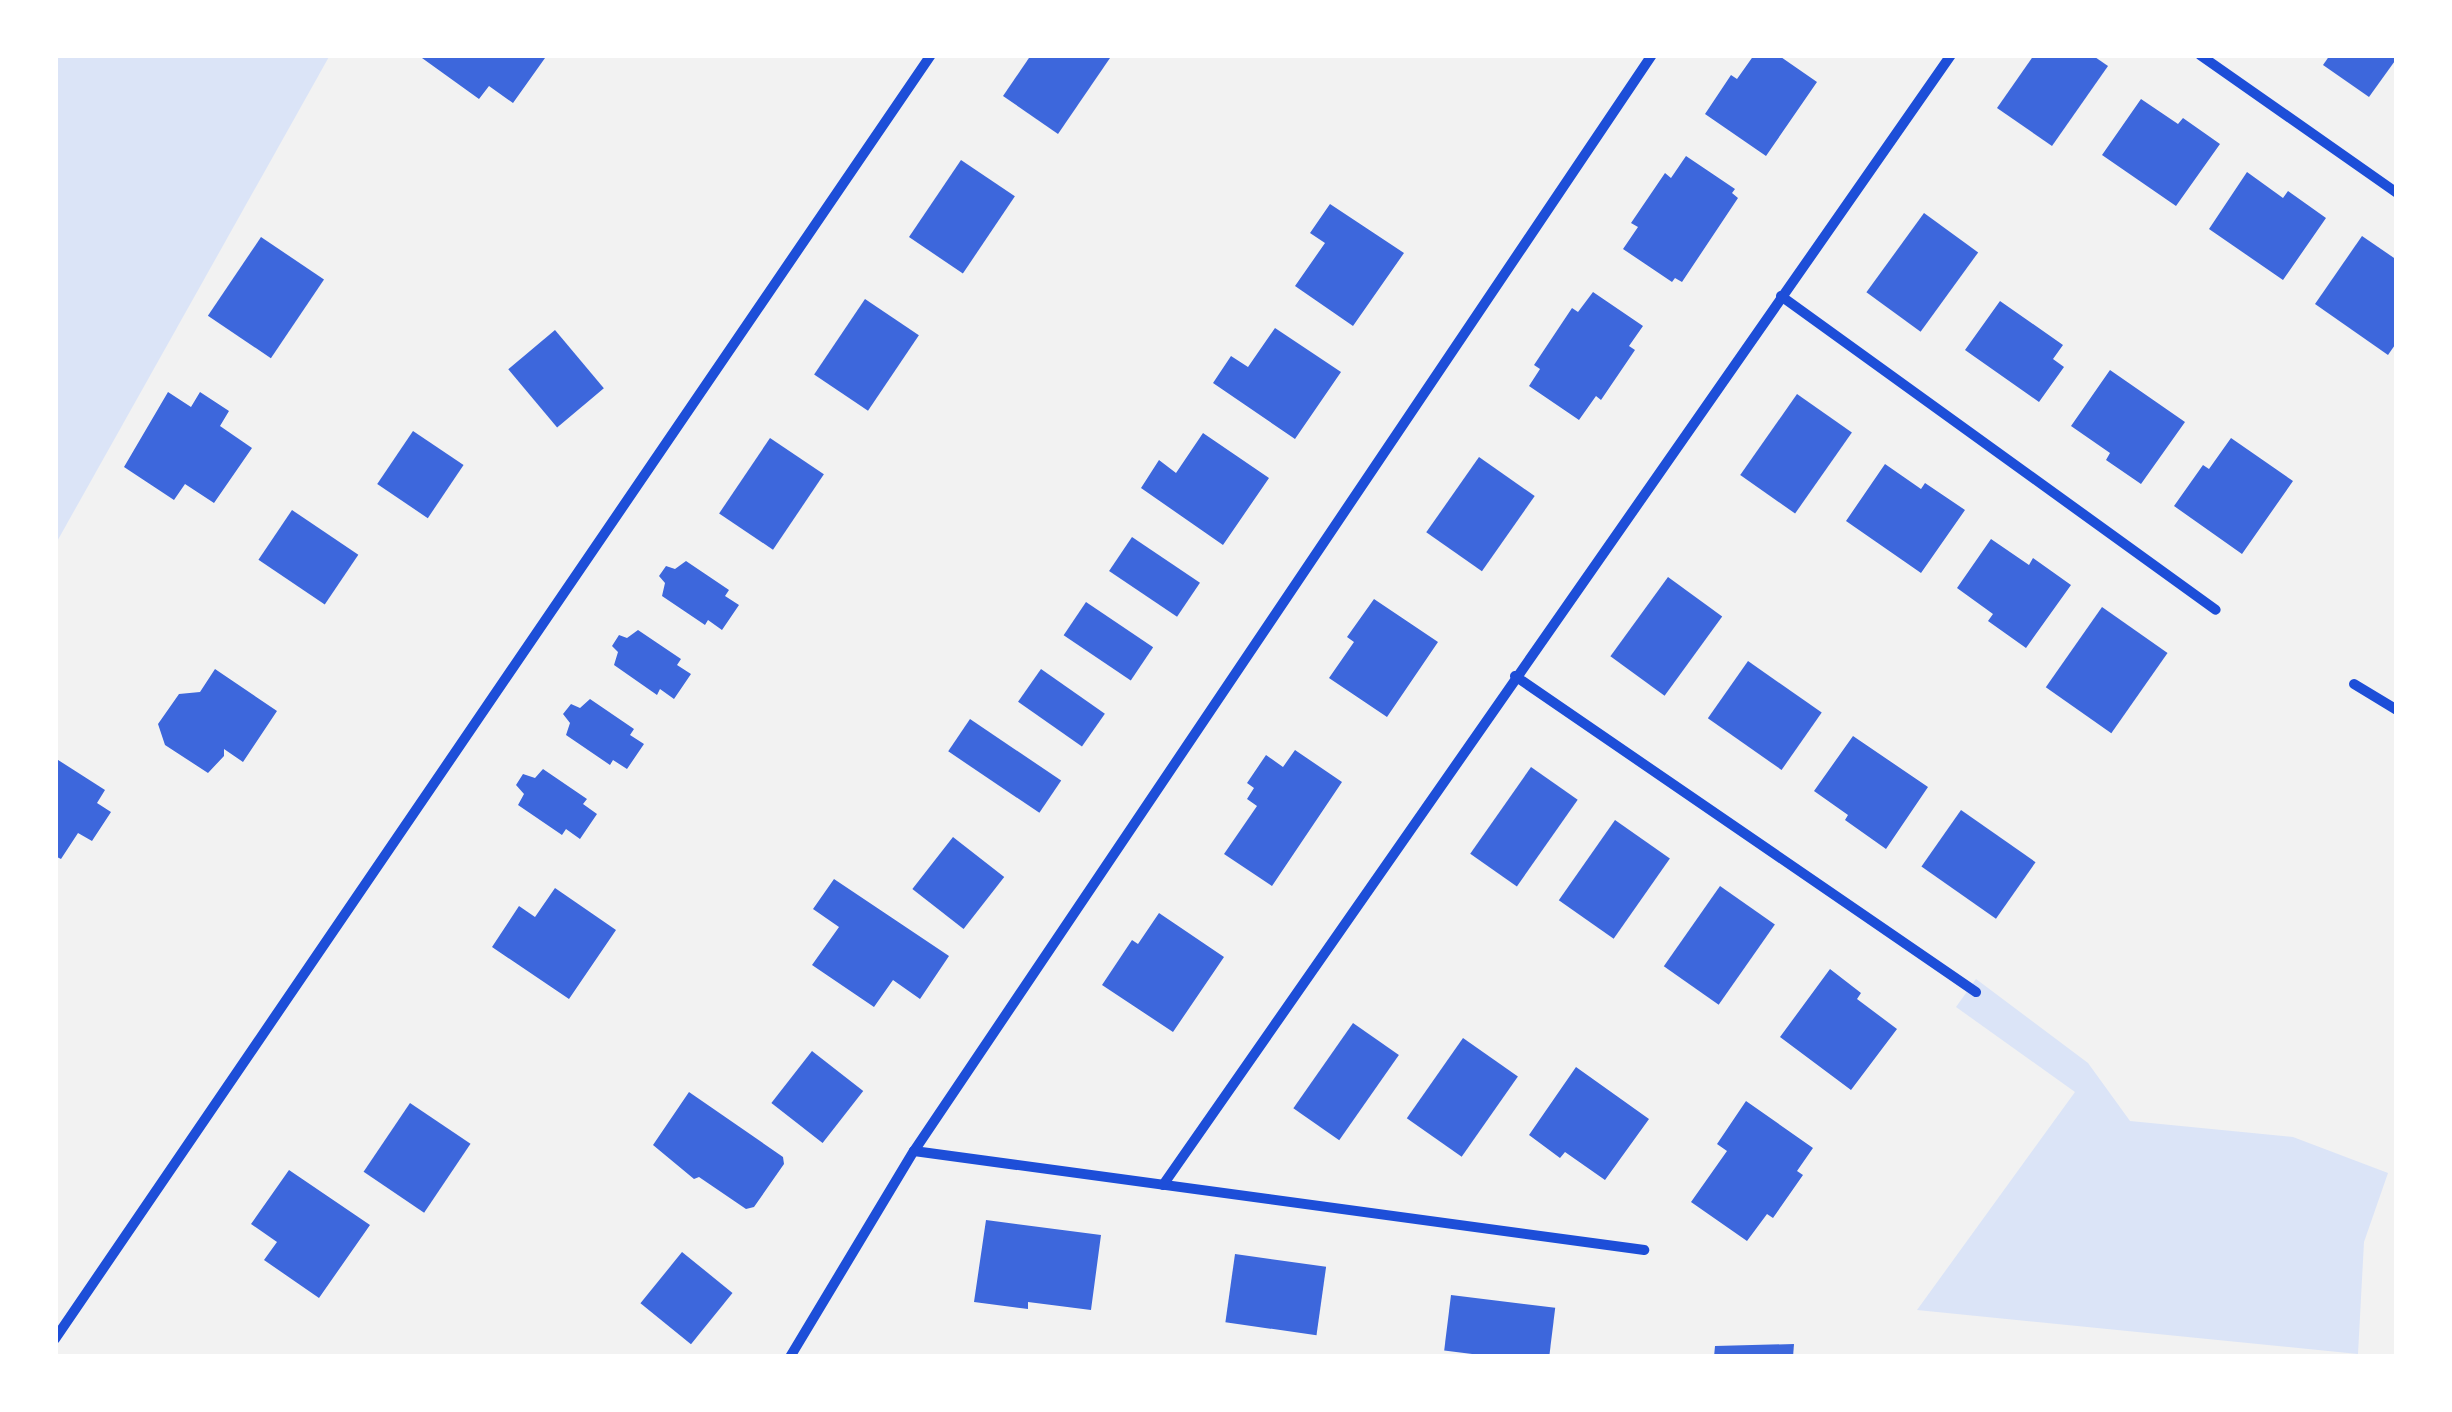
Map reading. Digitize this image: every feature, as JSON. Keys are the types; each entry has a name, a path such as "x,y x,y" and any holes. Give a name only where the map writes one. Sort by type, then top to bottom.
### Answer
{"street":[{"path":"55,1339 931,55"},
{"path":"790,1357 914,1151 1652,55"},
{"path":"1163,1185 1951,55"},
{"path":"2200,55 2397,193"},
{"path":"1781,296 2216,610"},
{"path":"1515,676 1976,992"},
{"path":"2354,684 2397,710"},
{"path":"914,1151 1644,1250"}],"shaded area":[{"path":"55,55 330,55 55,545"},
{"path":"1976,979 2088,1063 2130,1121 2293,1137 2388,1173 2364,1242 2358,1354 1917,1310 2075,1092 1956,1007"}],"building":[{"path":"1031,55 1110,58 1058,134 1003,96"},
{"path":"1754,55 1778,55 1817,82 1766,156 1705,114 1731,75 1737,79"},
{"path":"2034,55 2092,55 2108,66 2052,146 1997,108"},
{"path":"2330,55 2397,58 2369,97 2323,65"},
{"path":"422,58 545,58 513,103 489,86 479,99"},
{"path":"2141,99 2178,124 2183,118 2220,144 2176,206 2102,155"},
{"path":"1686,156 1735,189 1732,193 1738,198 1682,282 1675,278 1672,282 1623,249 1638,227 1631,223 1665,173 1671,178"},
{"path":"961,160 1015,196 963,273 909,237"},
{"path":"2247,172 2283,198 2288,191 2326,218 2283,280 2209,229"},
{"path":"1330,204 1404,253 1353,326 1295,286 1325,243 1310,233"},
{"path":"1924,213 1978,252 1921,332 1866,292"},
{"path":"2362,236 2397,260 2397,342 2388,355 2315,304"},
{"path":"261,237 324,279 271,358 208,316"},
{"path":"1593,292 1643,326 1629,346 1635,350 1601,400 1596,396 1579,420 1529,386 1540,369 1534,365 1572,308 1578,312"},
{"path":"865,299 919,335 868,411 814,374"},
{"path":"2000,301 2063,345 2053,359 2064,367 2039,402 1965,350"},
{"path":"1275,328 1341,372 1295,439 1213,383 1231,356 1248,367"},
{"path":"555,330 604,388 557,427 508,369"},
{"path":"2110,370 2185,422 2141,484 2106,460 2110,453 2071,426"},
{"path":"168,392 191,407 200,392 229,411 220,426 252,448 214,503 185,484 174,500 124,467"},
{"path":"1797,394 1852,432 1795,514 1740,475"},
{"path":"413,431 464,465 428,518 377,484"},
{"path":"1203,433 1269,478 1223,545 1141,488 1159,460 1176,473"},
{"path":"770,438 824,474 773,550 719,513"},
{"path":"2231,438 2293,481 2242,554 2174,506 2203,465 2209,469"},
{"path":"1479,457 1535,496 1482,571 1426,532"},
{"path":"1885,464 1921,489 1925,483 1965,510 1921,573 1846,521"},
{"path":"292,510 358,555 325,604 258,560"},
{"path":"1132,537 1200,583 1177,617 1109,571"},
{"path":"1991,539 2029,565 2033,558 2071,585 2026,648 1988,621 1993,614 1957,588"},
{"path":"686,561 729,590 725,596 739,605 722,630 708,620 705,625 662,596 665,583 659,576 666,566 675,569"},
{"path":"1668,577 1722,616 1665,696 1610,656"},
{"path":"1374,599 1438,642 1387,717 1329,678 1354,642 1347,637"},
{"path":"1086,602 1153,647 1131,680 1064,635"},
{"path":"2102,607 2168,653 2111,733 2046,687"},
{"path":"638,630 681,659 677,665 691,674 674,699 660,689 657,695 614,665 618,652 612,646 619,635 627,638"},
{"path":"1748,661 1822,713 1782,770 1708,718"},
{"path":"215,669 277,711 243,762 224,749 224,756 208,773 165,745 158,724 179,694 200,692"},
{"path":"1041,669 1105,714 1082,747 1018,702"},
{"path":"590,699 634,729 630,735 644,744 627,769 613,760 610,765 566,735 570,723 563,714 571,704 580,708"},
{"path":"970,719 1061,781 1039,813 948,751"},
{"path":"1853,736 1928,787 1886,849 1845,820 1848,815 1814,791"},
{"path":"1295,750 1342,782 1272,886 1224,854 1257,806 1247,799 1254,788 1247,783 1266,755 1283,767"},
{"path":"55,758 105,790 97,803 111,812 92,841 78,833 61,859 55,856"},
{"path":"1531,767 1578,800 1517,887 1470,854"},
{"path":"543,769 587,799 583,804 597,814 580,839 566,829 562,835 518,805 524,794 516,785 523,774 535,778"},
{"path":"1961,810 2036,862 1996,919 1921,867"},
{"path":"1615,820 1670,858 1614,939 1559,900"},
{"path":"953,837 1004,877 964,929 912,889"},
{"path":"834,879 949,956 920,999 893,980 874,1007 812,965 839,927 813,909"},
{"path":"1720,886 1775,924 1719,1005 1664,966"},
{"path":"555,888 616,930 569,999 492,947 519,906 535,917"},
{"path":"1159,913 1224,957 1173,1032 1102,985 1132,940 1138,944"},
{"path":"1830,969 1861,993 1857,999 1897,1029 1851,1090 1780,1037"},
{"path":"1353,1023 1399,1055 1339,1140 1293,1108"},
{"path":"1463,1038 1518,1076 1462,1157 1407,1118"},
{"path":"812,1051 863,1091 823,1143 771,1103"},
{"path":"1576,1067 1649,1119 1605,1180 1565,1152 1560,1158 1529,1135"},
{"path":"689,1092 783,1157 784,1164 754,1207 746,1209 699,1177 694,1179 653,1145"},
{"path":"1746,1101 1813,1148 1797,1171 1803,1175 1773,1218 1767,1214 1747,1241 1691,1202 1727,1151 1717,1144"},
{"path":"410,1103 471,1144 424,1213 364,1172"},
{"path":"289,1170 370,1225 319,1298 264,1260 277,1242 251,1224"},
{"path":"986,1220 1101,1235 1091,1310 1028,1302 1028,1309 974,1302"},
{"path":"682,1252 733,1293 691,1344 640,1303"},
{"path":"1235,1254 1326,1267 1317,1335 1225,1322"},
{"path":"1451,1295 1555,1308 1549,1357 1496,1357 1444,1351"},
{"path":"1794,1344 1793,1357 1714,1357 1715,1346"}]}
